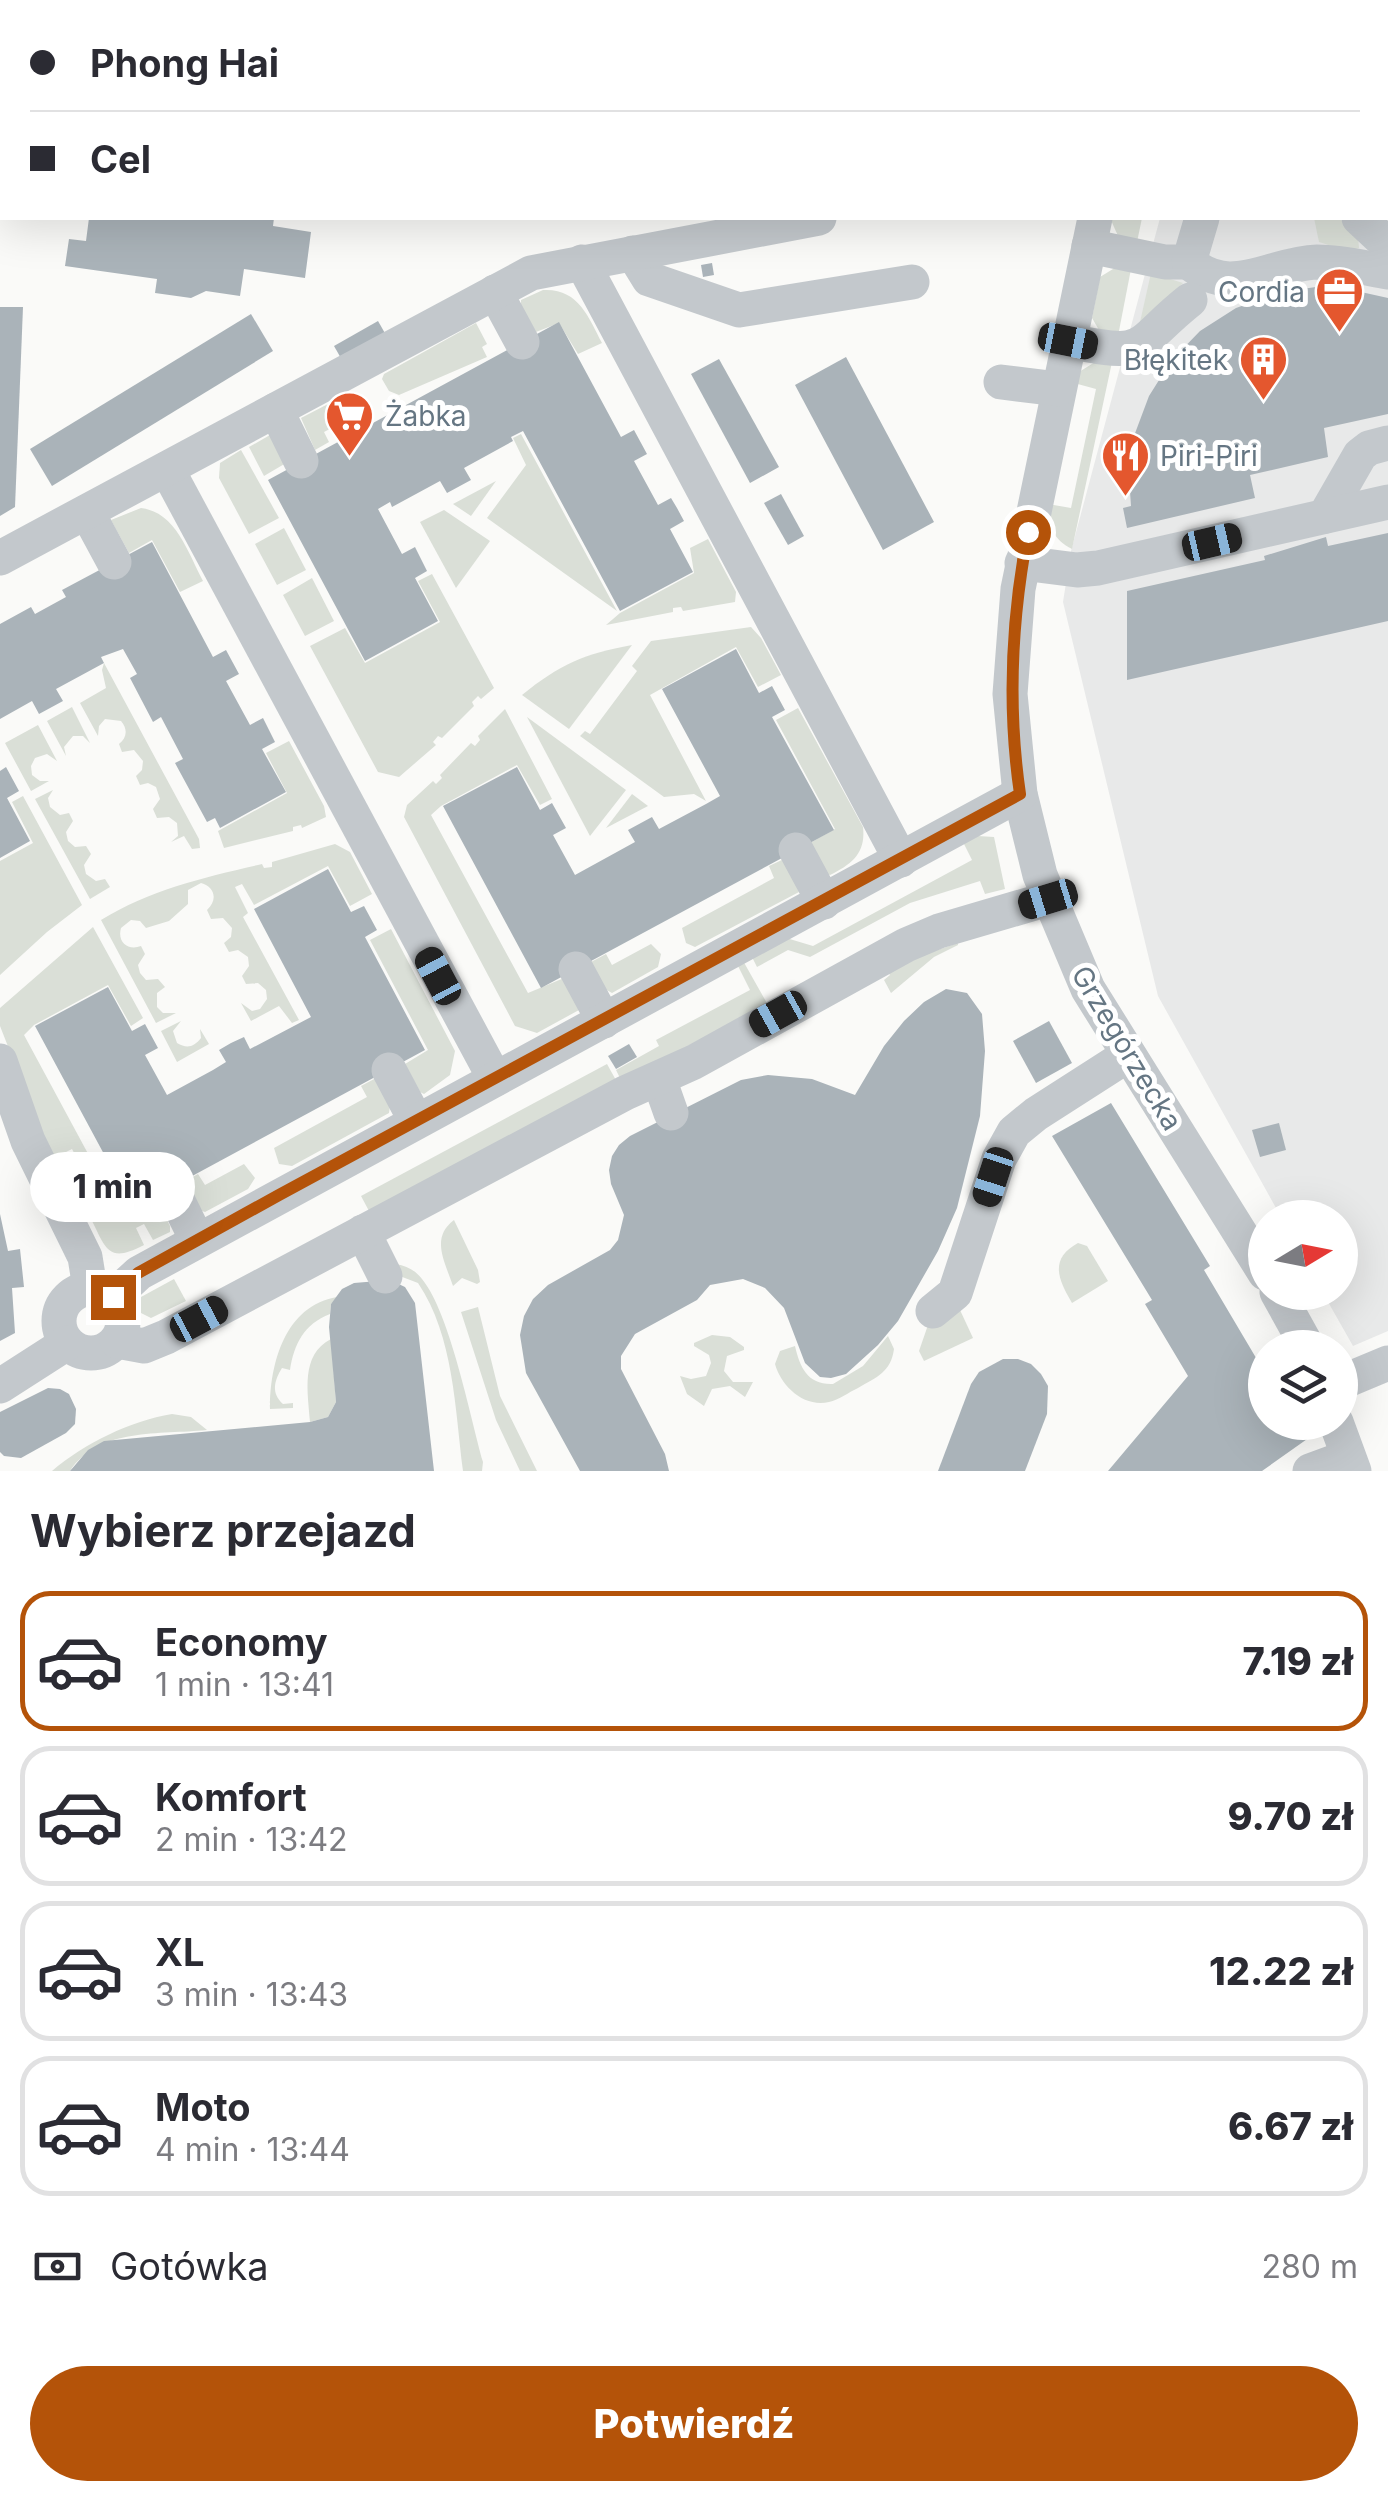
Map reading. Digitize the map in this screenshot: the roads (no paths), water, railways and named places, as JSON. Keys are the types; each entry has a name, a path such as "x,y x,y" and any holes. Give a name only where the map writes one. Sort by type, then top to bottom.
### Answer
{"street":[{"path":"0,558 531,273 809,220"},
{"path":"1189,262 1201,220"},
{"path":"1361,220 1388,246"},
{"path":"1092,232 1165,262 1189,262 1207,276 1224,281 1274,268 1321,262 1388,272"},
{"name":"Grzegórzecka","path":"1092,232 1022,563 1015,616 1010,694 1020,794 1048,899 1088,988 1248,1246"},
{"path":"633,253 650,279 739,310 912,282"},
{"path":"582,262 901,860"},
{"path":"495,292 522,342"},
{"path":"1068,341 1108,349 1136,348 1190,300"},
{"path":"1001,382 1058,388"},
{"path":"276,410 301,462"},
{"path":"1325,516 1360,455 1388,443"},
{"path":"167,469 494,1078"},
{"path":"1022,563 1077,570 1098,568 1388,502"},
{"path":"87,512 114,562"},
{"path":"0,1061 28,1141 102,1293 124,1318 117,1341 96,1354 80,1352 67,1343 59,1320 63,1305 75,1293 102,1293 129,1279 1020,794"},
{"path":"796,850 824,902"},
{"path":"117,1341 134,1346 154,1343 906,945 1048,899"},
{"path":"576,969 604,1020"},
{"path":"933,1310 955,1293 993,1177 1014,1132 1128,1055"},
{"path":"388,1070 416,1121"},
{"path":"658,1079 671,1113"},
{"path":"171,1187 197,1240"},
{"path":"364,1232 385,1276"},
{"path":"0,1386 67,1343"},
{"path":"1358,1376 1388,1363"},
{"path":"1310,1471 1351,1464 1342,1440"}],"place":[{"name":"Cordia","path":"1340,334"},
{"name":"Błękitek","path":"1263,402"},
{"name":"Żabka","path":"350,458"},
{"name":"Piri-Piri","path":"1125,498"}]}
